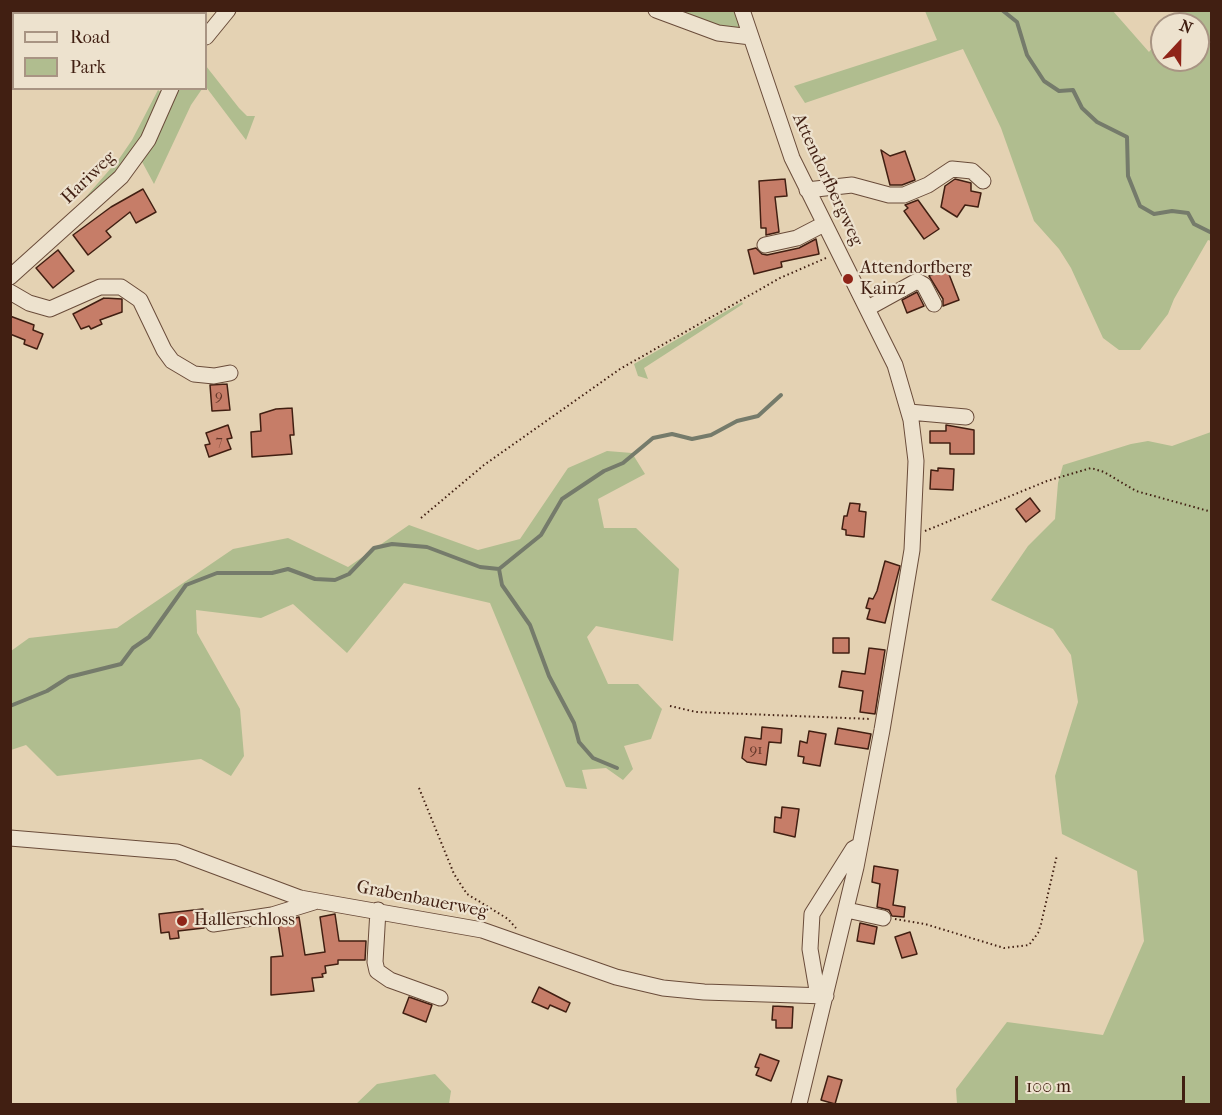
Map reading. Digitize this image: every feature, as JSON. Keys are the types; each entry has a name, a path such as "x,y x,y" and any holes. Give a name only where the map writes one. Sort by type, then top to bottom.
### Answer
{"street":[{"path":"207,36 228,10"},
{"path":"656,10 718,33 751,37"},
{"name":"Attendorfbergweg","path":"742,10 779,125 807,190 892,358 909,412 916,462 914,535 884,720 847,910 822,996 799,1104"},
{"name":"Hariweg","path":"10,277 121,177 144,146 170,90"},
{"path":"807,190 852,184 889,195 904,195 928,185 952,169 972,171 983,181"},
{"path":"765,245 797,238 824,224"},
{"path":"868,308 916,281 924,285 934,304"},
{"path":"10,292 29,303 50,309 100,287 121,286 140,300 172,362 194,374 214,376 230,373"},
{"path":"909,412 966,417"},
{"name":"Grabenbauerweg","path":"10,838 164,849 208,862 281,892 317,901 482,930 616,977 663,988 704,992 822,996"},
{"path":"822,996 810,949 812,914 853,849 861,845"},
{"path":"213,924 272,915 317,901"},
{"path":"378,910 375,962 377,971 390,980 440,998"},
{"path":"847,910 883,918"}],"path":[{"path":"421,518 484,465 620,369 780,278 839,253"},
{"path":"914,535 1047,481 1091,468 1104,472 1136,490 1212,512"},
{"path":"670,706 696,712 884,720"},
{"path":"419,788 460,884 473,900 514,924 518,941"},
{"path":"883,918 925,924 1004,948 1024,947 1034,940 1038,933 1057,855"}],"green space":[{"path":"659,11 735,11 740,27 737,32"},
{"path":"925,11 1113,11 1150,51 1150,72 1210,72 1210,12 1179,12 1211,11 1211,241 1208,240 1174,299 1168,314 1140,350 1119,350 1103,338 1071,268 1059,249 1034,221 1001,128 963,49 805,103 794,86 937,40"},
{"path":"207,67 239,108 247,116 255,116 246,140 207,88"},
{"path":"158,90 165,95 138,150 56,231 119,159 132,140"},
{"path":"174,90 201,90 191,105 154,184 140,158"},
{"path":"742,302 743,304 644,368 648,379 638,376 634,364"},
{"path":"1211,432 1211,1104 957,1104 956,1089 1007,1022 1103,1035 1144,941 1137,871 1062,834 1055,776 1078,702 1071,655 1053,629 991,600 1028,546 1055,519 1058,483 1063,465 1131,444 1148,441 1172,446"},
{"path":"607,451 632,453 645,474 598,499 604,528 636,528 679,569 673,641 596,626 587,637 608,684 638,684 662,709 651,739 624,746 633,769 623,780 606,768 582,770 587,789 566,787 490,603 404,583 347,653 293,604 261,618 196,610 197,633 240,709 244,756 231,776 201,759 57,776 26,745 11,750 11,651 29,638 117,628 233,549 288,538 348,567 409,525 478,550 520,539 568,468"},
{"path":"435,1074 451,1091 449,1104 356,1104 377,1084"}],"building":[{"path":"881,150 890,156 905,151 915,180 902,185 890,185"},
{"path":"785,179 787,196 775,197 779,232 766,235 766,228 761,228 759,181"},
{"path":"955,179 971,183 971,191 981,193 978,207 965,205 957,217 941,207 945,186"},
{"path":"143,189 156,212 136,223 130,212 106,231 111,237 88,255 73,235 111,207"},
{"path":"918,200 939,229 924,239 904,211 908,208 905,205"},
{"path":"816,239 819,254 781,262 782,267 754,274 748,250 756,248 762,254 767,255 799,248"},
{"path":"58,250 74,271 53,288 36,268"},
{"path":"947,269 959,300 943,306 943,299 929,276"},
{"path":"917,292 924,306 907,313 902,300"},
{"path":"104,298 122,299 122,312 100,320 102,324 91,329 89,326 81,329 73,314"},
{"path":"10,316 34,325 33,330 43,334 37,349 24,344 25,340 10,334"},
{"path":"227,384 230,410 212,411 210,385"},
{"path":"292,408 294,435 290,435 292,454 252,457 251,432 261,431 260,414 276,409"},
{"path":"228,425 232,438 227,439 231,449 209,457 205,445 210,444 206,433"},
{"path":"946,425 974,430 974,454 950,454 950,443 930,443 930,431 946,431"},
{"path":"938,468 954,469 953,490 930,489 931,470 938,471"},
{"path":"1030,498 1040,511 1026,522 1016,509"},
{"path":"850,503 860,504 859,511 866,512 864,537 846,535 846,530 842,529 844,516 847,516"},
{"path":"885,561 900,566 885,623 867,619 870,609 866,608 869,598 873,599 877,591"},
{"path":"833,638 849,638 849,653 833,653"},
{"path":"869,648 885,650 875,714 860,712 863,691 839,687 842,671 865,674"},
{"path":"762,727 782,729 781,743 769,742 766,765 747,762 742,758 745,737 761,739"},
{"path":"838,728 871,734 868,749 835,744"},
{"path":"809,731 826,734 820,766 803,763 804,757 798,756 800,741 807,743"},
{"path":"782,807 799,809 795,837 774,832 775,817 781,818"},
{"path":"874,866 898,870 893,905 905,907 904,917 892,916 889,910 877,907 880,884 872,882"},
{"name":"Hallerschloss","path":"203,909 204,928 178,931 179,938 170,939 169,932 161,933 159,914"},
{"path":"335,914 339,941 366,941 365,960 338,960 338,964 325,966 326,973 322,974 323,977 312,978 314,991 271,995 271,957 283,956 278,923 299,917 305,955 325,952 320,917"},
{"path":"860,923 877,927 874,944 857,941"},
{"path":"910,932 917,954 902,958 895,937"},
{"path":"539,987 570,1003 566,1012 550,1005 548,1009 532,1002"},
{"path":"409,997 432,1005 426,1022 403,1013"},
{"path":"773,1006 793,1007 792,1028 776,1028 776,1020 772,1020"},
{"path":"760,1054 779,1061 771,1081 756,1075 759,1068 755,1067"},
{"path":"828,1076 842,1080 835,1104 821,1100"}],"waterway":[{"path":"1002,10 1017,22 1027,55 1044,81 1059,91 1073,90 1082,108 1097,122 1127,137 1128,176 1140,206 1154,214 1172,211 1188,213 1194,224 1212,233"},
{"path":"10,706 47,691 69,677 121,664 133,648 149,637 186,585 217,573 272,573 288,569 315,579 335,580 349,574 374,548 392,544 427,547 480,567 499,569 541,535 562,499 604,471 623,463 653,438 672,434 692,439 711,435 737,421 758,416 781,395"},
{"path":"499,569 502,585 530,625 549,676 574,723 579,742 593,758 617,768"}],"place":[{"name":"Attendorfberg Kainz","path":"848,279"},
{"name":"Hallerschloss","path":"182,921"}]}
